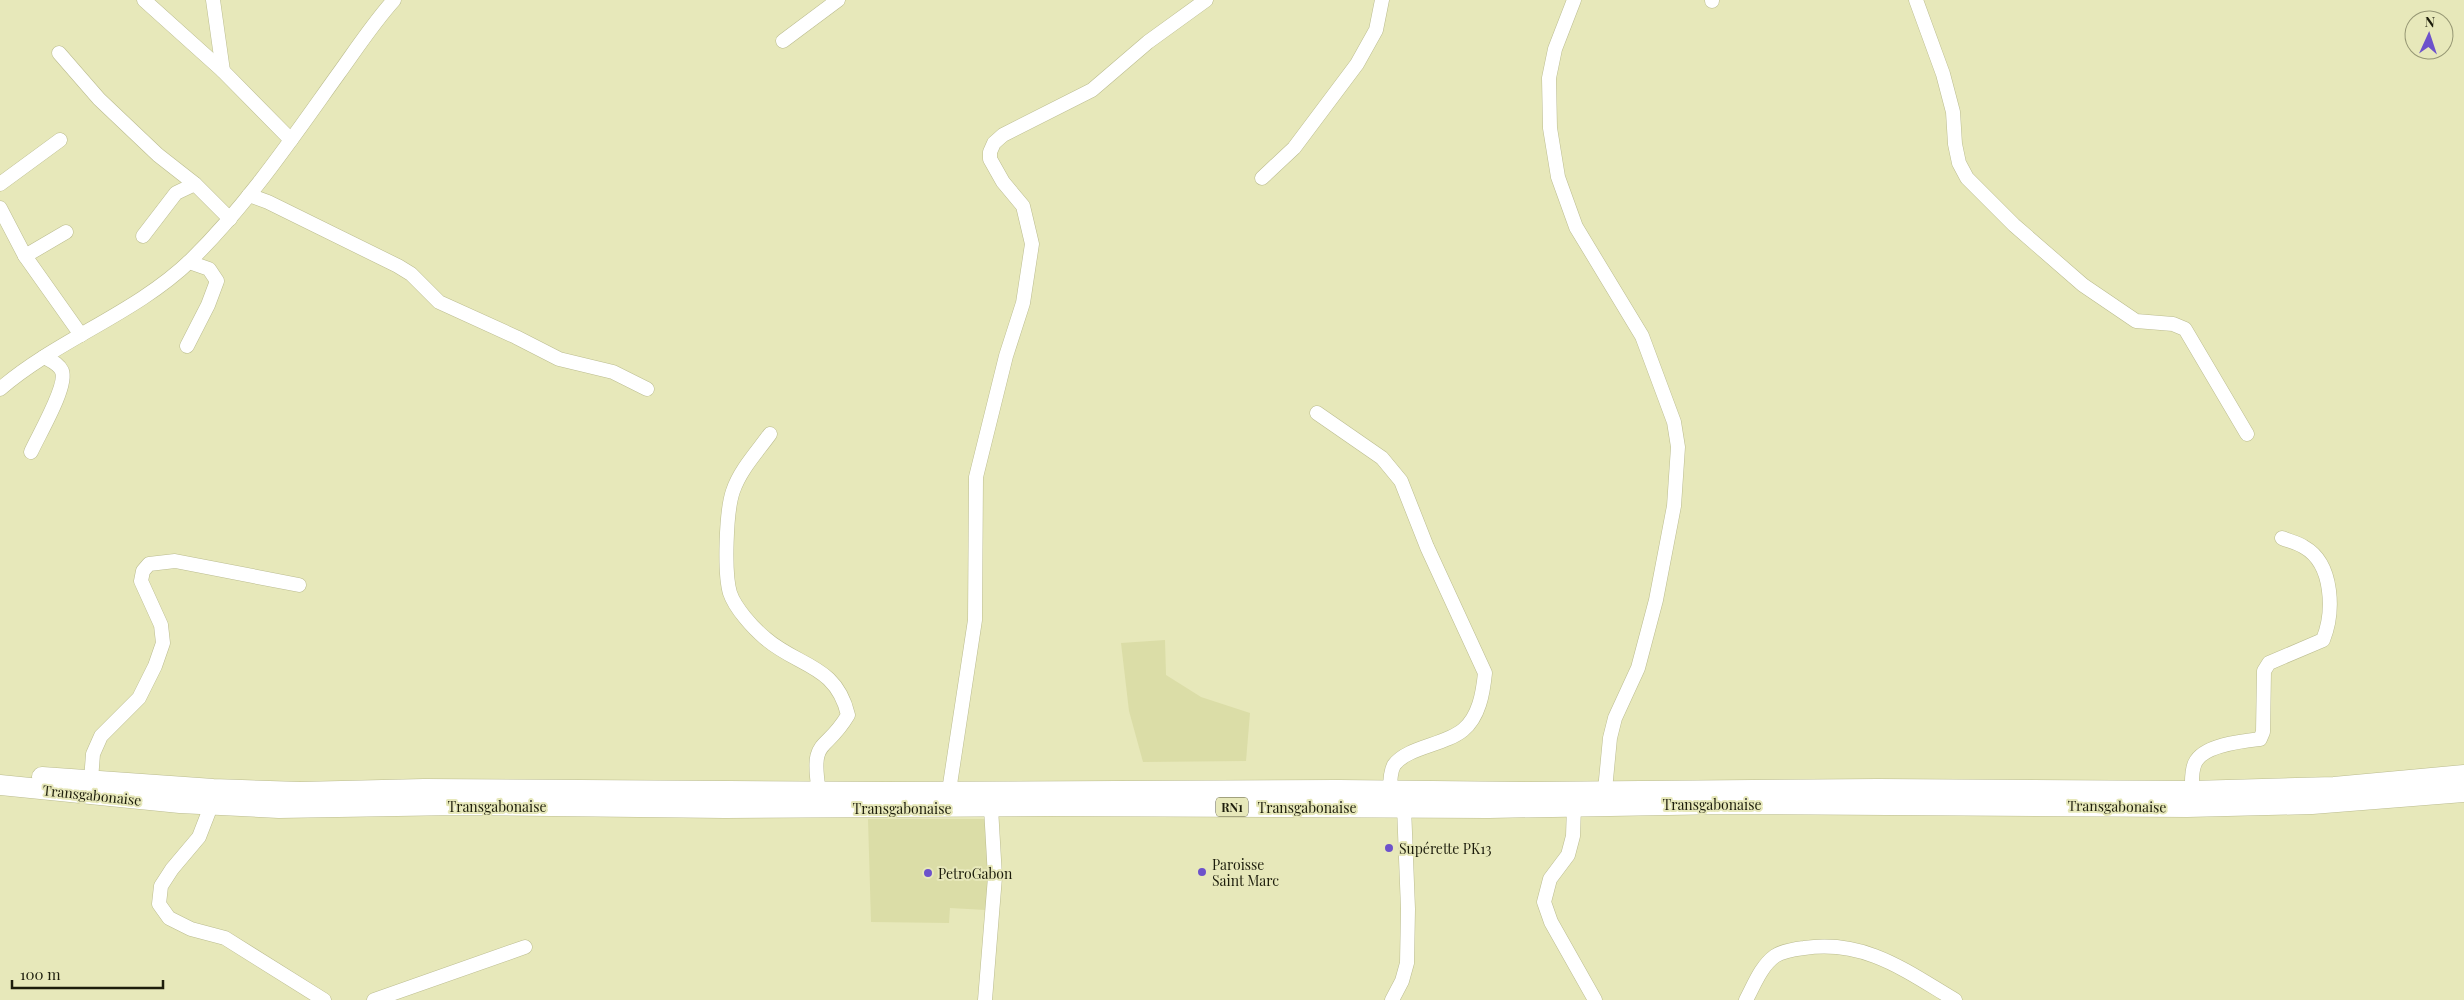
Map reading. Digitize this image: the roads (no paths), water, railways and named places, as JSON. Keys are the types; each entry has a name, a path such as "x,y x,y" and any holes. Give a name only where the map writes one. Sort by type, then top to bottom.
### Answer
{"highway":[{"name":"Transgabonaise","path":"0,771 56,779 260,792 424,788 818,792 1947,789 2192,791 2334,787 2464,775"},
{"name":"Transgabonaise","path":"0,785 90,796 211,806 280,808 408,805 725,808 1489,808 1725,804 2266,806 2464,792"}],"street":[{"path":"144,0 223,71 291,140"},
{"path":"213,0 223,71"},
{"path":"0,390 44,357 142,299 189,262 230,219 249,195 394,0"},
{"path":"783,41 838,0"},
{"path":"949,791 975,620 976,477 1006,356 1023,303 1032,244 1023,206 992,166 990,152 994,143 1003,135 1092,90 1148,42 1206,0"},
{"path":"1262,178 1294,148 1357,64 1376,30 1382,0"},
{"path":"1574,0 1555,49 1549,78 1550,128 1558,177 1576,227 1642,336 1674,422 1678,447 1674,506 1656,600 1638,668 1615,718 1610,738 1605,790"},
{"path":"1916,0 1943,74 1953,112 1955,144 1959,163 1967,178 2014,224 2083,285 2136,321 2173,324 2185,329 2247,434"},
{"path":"59,53 99,99 158,155 195,184 230,219"},
{"path":"0,184 60,140"},
{"path":"142,236 176,193 195,184"},
{"path":"249,195 268,202 398,266 411,274 439,302 559,359 613,372 647,389"},
{"path":"0,208 25,256 55,302 81,335"},
{"path":"25,256 66,232"},
{"path":"187,346 208,305 217,281 210,269 189,262"},
{"path":"31,452 61,387 63,373 57,364 44,357"},
{"path":"1317,413 1382,458 1401,481 1427,547 1485,674 1483,692 1476,713 1464,730 1448,739 1404,755 1394,765 1390,791"},
{"path":"770,434 746,465 733,491 728,516 727,576 730,594 740,610 765,638 818,670 836,685 844,697 848,714 843,724 816,753 815,770 818,792"},
{"path":"2192,791 2193,768 2195,762 2202,756 2223,746 2260,738 2263,732 2264,671 2269,663 2323,640 2327,630 2329,605 2327,578 2319,561 2305,547 2282,538"},
{"path":"91,780 93,754 101,736 139,698 155,666 163,643 161,624 142,581 143,571 149,564 175,560 299,586"},
{"path":"211,806 199,838 172,869 161,886 160,904 169,918 191,929 225,938 324,1000"},
{"path":"1574,806 1572,836 1568,854 1550,879 1544,902 1551,922 1595,1000"},
{"path":"1392,1000 1402,982 1407,963 1408,909 1404,807"},
{"path":"985,1000 995,877 991,808"},
{"path":"374,1000 524,946"},
{"path":"1746,1000 1762,970 1776,955 1819,946 1848,947 1877,955 1955,1000"}],"place":[{"name":"Supérette PK13","path":"1389,848"},
{"name":"Paroisse Saint Marc","path":"1202,872"},
{"name":"PetroGabon","path":"928,873"}]}
